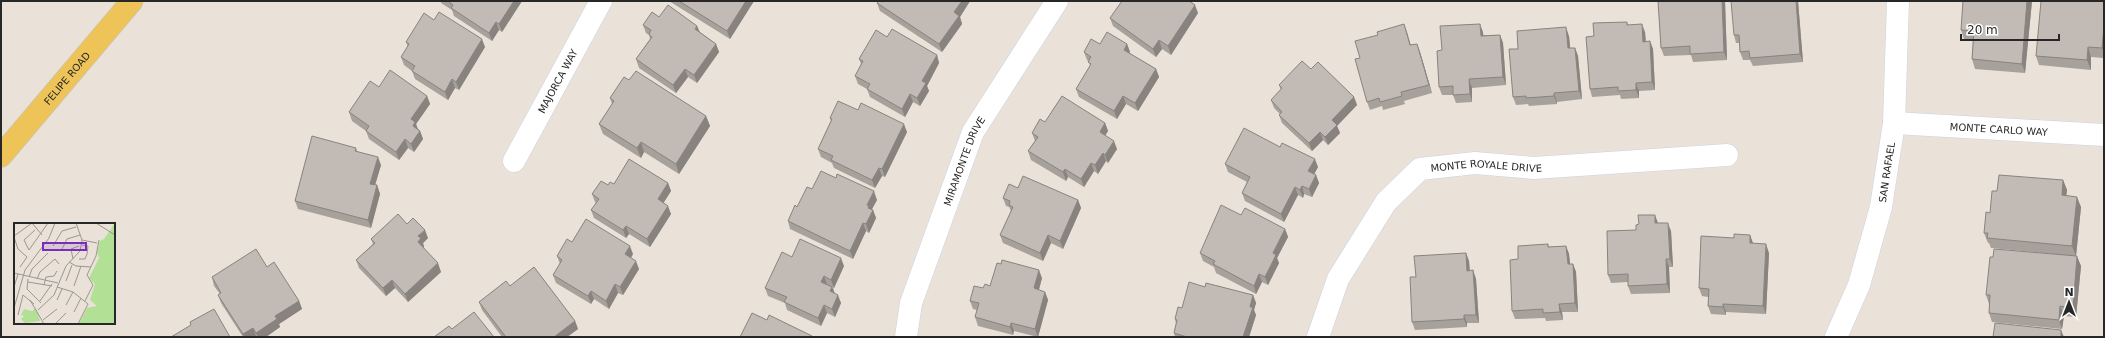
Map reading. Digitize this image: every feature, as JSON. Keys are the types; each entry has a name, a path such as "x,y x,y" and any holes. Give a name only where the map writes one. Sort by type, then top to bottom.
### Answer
{"main road":[{"name":"FELIPE ROAD","path":"1,156 132,1"}],"street":[{"name":"MAJORCA WAY","path":"514,161 601,1"},
{"name":"MIRAMONTE DRIVE","path":"906,337 911,303 973,132 1057,1"},
{"name":"SAN RAFAEL","path":"1836,337 1859,285 1881,207 1894,123 1898,1"},
{"name":"MONTE CARLO WAY","path":"1894,123 2104,135"},
{"name":"MONTE ROYALE DRIVE","path":"1318,337 1338,279 1386,202 1420,169 1475,163 1534,168 1727,155"}],"building":[{"path":"448,1 514,1 499,24 496,22 489,33 451,8 453,5"},
{"path":"679,1 746,1 727,31"},
{"path":"878,1 962,1 954,12 959,16 939,44 877,3"},
{"path":"1122,1 1189,1 1195,5 1168,46 1159,40 1153,49 1110,18"},
{"path":"1658,1 1722,1 1724,52 1690,54 1690,46 1661,48"},
{"path":"1731,1 1796,1 1800,54 1750,58 1749,51 1740,52 1739,35 1734,35"},
{"path":"1963,1 2027,1 2022,64 1972,59 1974,31 1961,30"},
{"path":"2041,1 2104,1 2102,48 2088,47 2087,60 2036,56"},
{"path":"668,5 697,26 695,29 716,44 694,75 685,69 673,85 636,59 652,37 649,34 651,30 643,25 652,12 659,17"},
{"path":"439,12 482,39 456,82 452,79 445,92 412,71 415,66 401,57 409,44 406,42 424,13 434,20"},
{"path":"1627,22 1627,25 1642,24 1643,42 1650,41 1652,82 1636,83 1636,90 1618,91 1618,87 1590,89 1586,37 1594,36 1593,23"},
{"path":"1404,24 1410,45 1417,44 1429,85 1401,92 1402,96 1380,102 1379,98 1367,102 1355,59 1360,58 1355,41 1378,35 1377,32"},
{"path":"1480,24 1481,36 1500,35 1503,77 1469,79 1470,94 1453,95 1453,86 1439,87 1437,51 1442,50 1440,26"},
{"path":"1566,27 1568,48 1575,48 1579,91 1554,93 1554,96 1526,98 1526,96 1513,97 1509,49 1518,49 1517,31"},
{"path":"892,29 937,55 922,81 926,83 917,98 910,94 902,109 867,89 870,84 855,76 863,61 859,59 876,30 887,37"},
{"path":"1107,32 1127,44 1124,50 1156,69 1135,103 1123,96 1114,111 1076,89 1091,64 1088,62 1091,57 1084,52 1091,39 1100,44"},
{"path":"1302,61 1311,69 1318,62 1354,97 1332,120 1337,125 1325,137 1320,132 1309,143 1279,115 1282,112 1271,100 1282,88 1279,85"},
{"path":"390,70 427,96 411,119 415,122 413,126 420,131 411,144 405,139 396,152 366,131 369,126 349,112 370,81 379,87"},
{"path":"636,71 706,116 676,164 641,142 637,148 599,124 614,101 610,98 624,77 629,80"},
{"path":"1062,96 1105,123 1100,132 1114,141 1105,155 1103,153 1095,165 1091,163 1081,179 1065,169 1063,172 1028,151 1038,137 1032,133 1040,119 1045,122"},
{"path":"838,101 858,110 861,103 904,124 882,169 879,168 872,180 831,160 833,156 818,149 832,119 830,118"},
{"path":"1244,128 1280,147 1282,143 1315,159 1308,171 1316,175 1309,189 1302,186 1300,190 1295,187 1281,214 1242,193 1250,177 1225,164"},
{"path":"312,136 356,148 355,151 378,157 370,184 377,185 368,220 295,201"},
{"path":"629,159 668,183 658,199 668,206 647,239 626,226 623,230 591,210 599,199 592,194 601,181 608,185 610,182 614,184"},
{"path":"821,171 836,178 837,174 874,191 867,205 869,206 868,208 873,210 866,224 863,223 850,251 788,221 795,205 797,207 807,187 812,189"},
{"path":"1999,175 2063,180 2062,195 2077,197 2072,246 1987,238 1988,233 1984,233 1986,212 1990,213 1992,191 1997,191"},
{"path":"1023,176 1078,200 1060,241 1048,235 1040,253 1000,235 1013,207 1009,205 1010,201 1003,198 1009,184 1018,188"},
{"path":"1221,205 1241,215 1245,208 1285,229 1273,253 1276,255 1265,277 1259,274 1254,286 1213,264 1215,261 1200,253"},
{"path":"398,214 407,224 413,218 425,230 418,236 421,238 418,242 438,263 405,294 392,280 383,288 356,260 375,243 371,239"},
{"path":"1638,215 1655,215 1655,223 1668,223 1670,259 1666,259 1667,284 1628,286 1628,274 1608,275 1607,231 1636,230 1636,225 1639,224"},
{"path":"586,219 630,246 625,254 636,261 620,287 615,284 606,301 591,291 588,296 553,275 562,260 557,256 567,239 572,242"},
{"path":"1734,234 1750,235 1750,243 1766,244 1763,306 1723,304 1723,307 1708,306 1709,289 1699,288 1701,236 1734,238"},
{"path":"800,239 841,258 831,280 824,276 821,282 832,287 830,291 838,295 832,309 824,305 818,318 784,302 787,297 765,288 782,252 792,257"},
{"path":"1548,244 1548,247 1566,246 1568,264 1573,264 1575,303 1559,304 1560,312 1543,313 1543,309 1512,311 1510,260 1518,259 1518,246"},
{"path":"256,249 267,267 274,262 299,301 275,316 277,319 256,333 253,328 243,334 218,295 221,293 212,277"},
{"path":"1994,249 2077,256 2073,308 2060,306 2059,320 1989,313 1990,295 1986,295 1990,257 1993,257"},
{"path":"1466,253 1467,271 1473,270 1476,315 1464,315 1464,319 1412,322 1410,277 1416,277 1414,256"},
{"path":"1002,260 1039,270 1034,288 1045,292 1035,329 1011,323 1010,327 975,317 979,303 970,301 974,286 983,288 985,284 990,286 997,263 1001,264"},
{"path":"534,267 575,321 554,337 506,337 479,302 506,281 510,286"},
{"path":"1189,282 1205,287 1206,283 1253,295 1250,307 1253,307 1243,337 1187,337 1174,333 1178,307 1182,308"},
{"path":"214,309 230,337 171,337 191,325 190,322"},
{"path":"474,312 494,337 434,337 449,326 452,329"},
{"path":"752,313 767,320 769,315 812,336 740,337"},
{"path":"1995,323 2061,330 2061,337 1993,337"}]}
